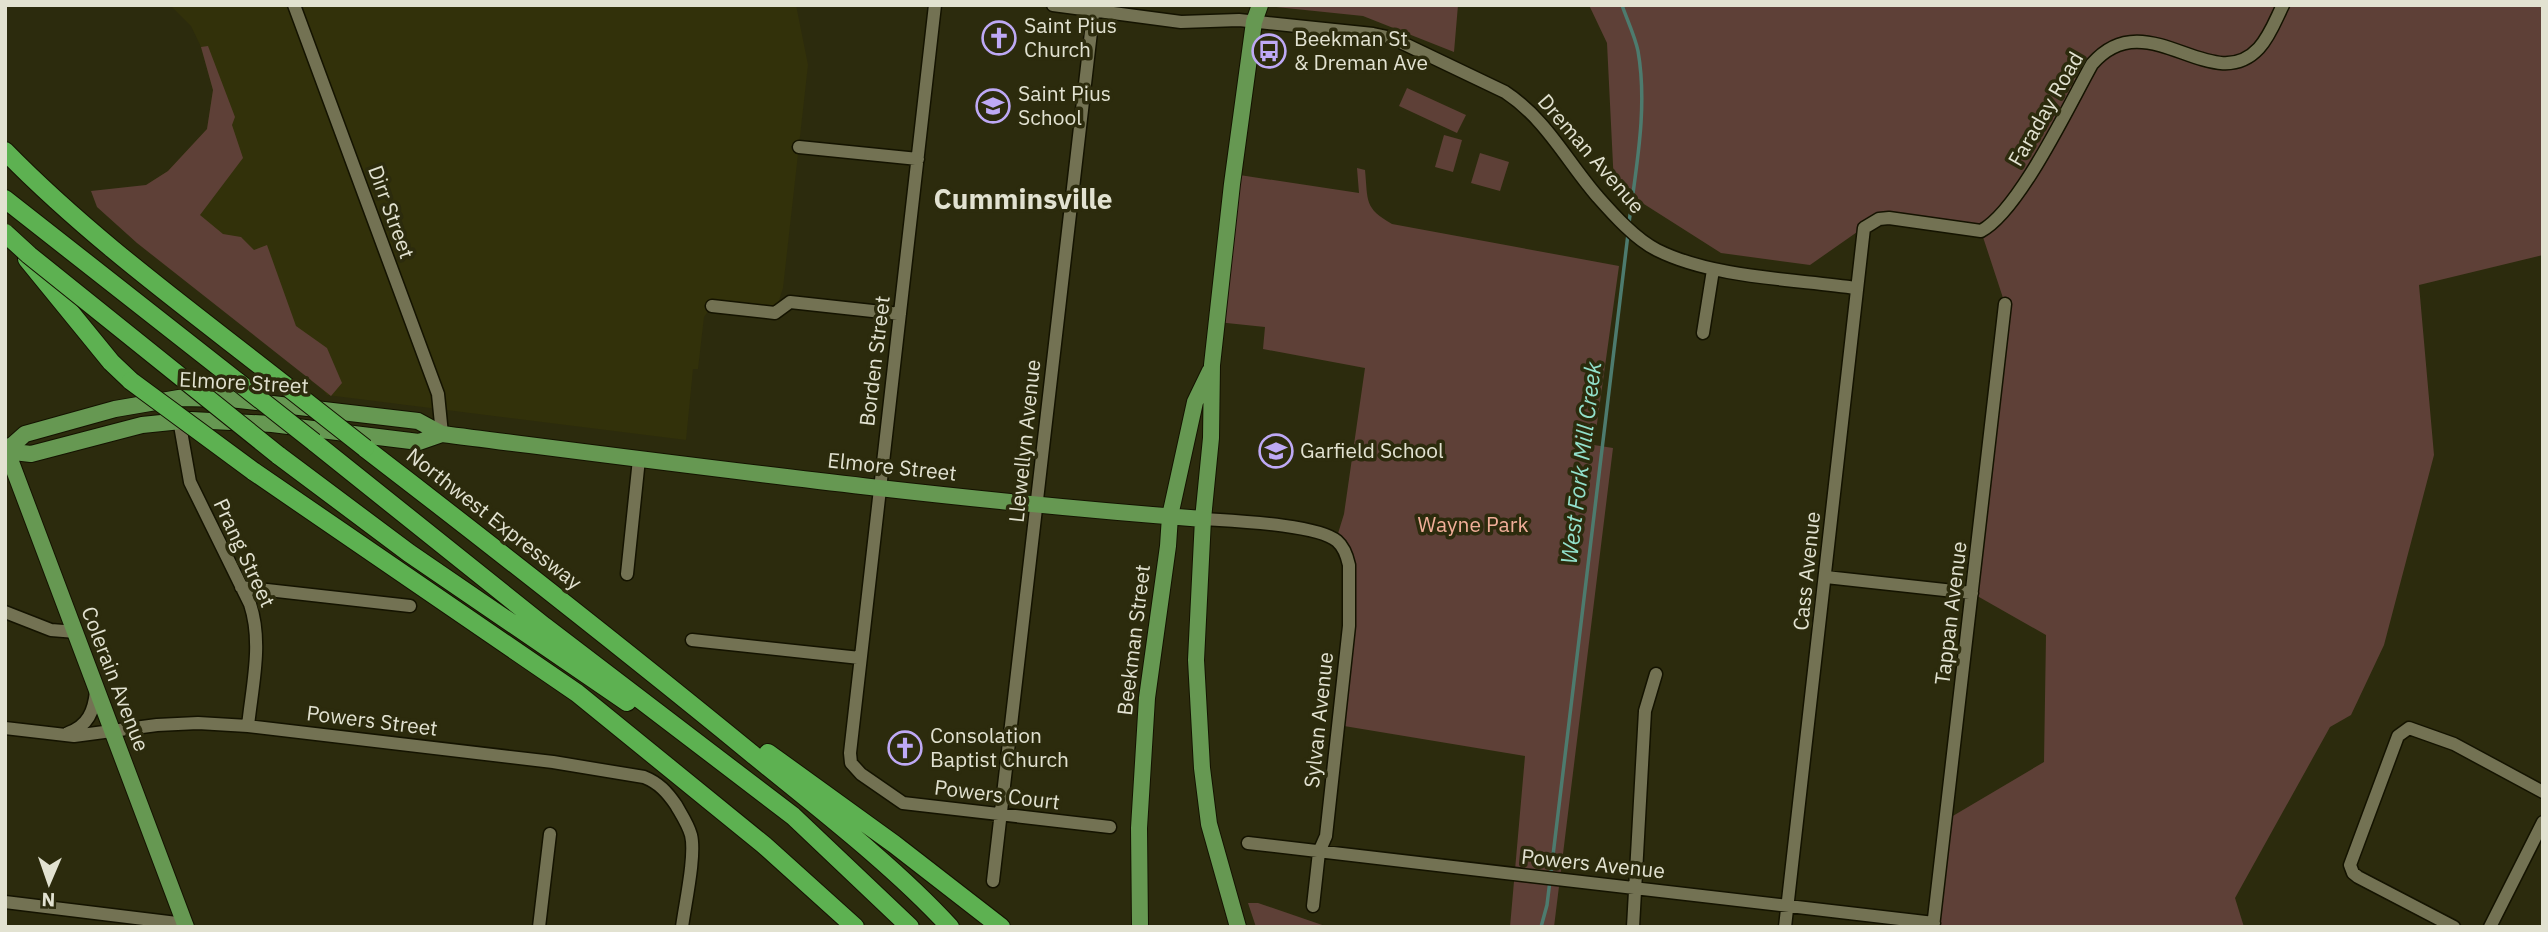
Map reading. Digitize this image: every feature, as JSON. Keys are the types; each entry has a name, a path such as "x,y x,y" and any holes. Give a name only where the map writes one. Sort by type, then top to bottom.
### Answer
{"highway":[{"name":"Northwest Expressway","path":"5,151 45,191 112,248 607,635 811,803 935,910 950,927"},
{"path":"5,199 544,626 793,816 910,927"},
{"path":"5,232 29,255 278,455 409,553 609,690 688,735"},
{"path":"5,232 111,362 131,381 253,471 577,693 764,845 855,927"},
{"path":"316,483 483,630"},
{"path":"607,635 894,844 1000,927"}],"main road":[{"name":"Beekman Street","path":"1236,921 1209,824 1202,768 1196,660 1203,519 1211,438 1212,365 1232,184 1254,22 1261,5"},
{"name":"Beekman Street","path":"1140,927 1139,828 1144,726 1170,516 1195,402 1212,365"},
{"name":"Elmore Street","path":"6,449 25,434 115,409 176,398 230,399 418,421 442,434 639,459 1038,505 1203,519"},
{"name":"Elmore Street","path":"6,449 31,454 142,425 179,421 260,423 419,442 442,434"},
{"name":"Colerain Avenue","path":"6,449 185,925"}],"street":[{"name":"Dirr Street","path":"294,5 438,394 442,434"},
{"name":"Borden Street","path":"851,763 879,487 935,5"},
{"name":"Dreman Avenue","path":"1053,5 1094,8 1181,22 1254,22 1392,38 1505,92 1534,114 1598,196 1635,234 1654,249 1713,270 1856,288"},
{"name":"Faraday Road","path":"1870,223 1889,218 1902,222 1981,231 1999,219 2019,193 2092,64 2108,47 2130,38 2154,38 2213,61 2238,61 2259,48 2283,5"},
{"name":"Llewellyn Avenue","path":"993,881 1094,8"},
{"path":"799,147 918,159"},
{"name":"Cass Avenue","path":"1786,927 1856,288 1864,228 1870,223"},
{"path":"1703,333 1713,270"},
{"path":"712,306 775,313 790,302 900,314"},
{"name":"Tappan Avenue","path":"1934,925 2006,304"},
{"name":"Prang Street","path":"176,398 190,482 250,604 256,629 257,644 248,726"},
{"path":"627,574 639,459"},
{"name":"Elmore Street","path":"1203,519 1313,531 1336,540"},
{"name":"Sylvan Avenue","path":"1313,906 1319,852 1326,836 1349,626 1349,565 1336,540"},
{"path":"1826,578 1972,593"},
{"path":"241,587 410,606"},
{"path":"5,619 6,612 51,630 76,632"},
{"path":"692,640 860,659"},
{"path":"1633,927 1645,712 1656,674"},
{"path":"60,735 74,731 86,723 94,706 96,687"},
{"name":"Powers Street","path":"5,728 60,735 89,735 178,724 248,726 553,762 644,777 656,782 673,802 691,835 692,849 682,927"},
{"path":"2454,927 2358,877 2351,869 2350,864 2398,736 2409,728 2454,744 2543,792"},
{"name":"Powers Court","path":"851,763 860,774 903,803 1110,827"},
{"path":"2490,927 2543,822"},
{"path":"538,927 550,834"},
{"name":"Powers Avenue","path":"1248,843 1788,905 1934,925"},
{"path":"5,902 185,925"}],"shaded area":[{"path":"170,5 796,5 808,65 783,288 775,313 712,306 704,317 698,369 693,369 686,440 327,395 152,181 168,171 207,129 213,90 201,47 191,26"}],"green space":[{"path":"1458,5 1454,52 1363,16 1276,7"},
{"path":"1589,5 2543,5 2543,255 2419,285 2434,455 2384,645 2351,715 2330,727 2235,898 2244,927 1938,927 1946,820 2044,762 2046,635 1972,593 2005,304 1981,231 1870,223 1810,265 1721,253 1614,185 1607,43"},
{"path":"208,46 235,117 232,125 243,158 200,215 223,234 241,237 254,250 267,245 296,326 327,348 342,383 331,396 137,243 97,207 91,191 146,185 168,171 207,129 213,90 201,47"},
{"path":"1407,88 1466,115 1457,133 1399,106"},
{"path":"1444,135 1462,140 1453,172 1435,167"},
{"path":"1480,153 1509,162 1500,191 1471,183"},
{"name":"Wayne Park","path":"1357,168 1365,170 1367,196 1372,208 1392,224 1619,266 1594,445 1613,448 1554,927 1510,927 1525,756 1338,725 1349,565 1336,540 1344,514 1365,368 1263,349 1265,327 1217,322 1233,174 1359,193"},
{"path":"1248,903 1258,903 1328,927 1256,927"}],"waterway":[{"name":"West Fork Mill Creek","path":"1622,5 1638,51 1642,94 1640,137 1629,223"},
{"name":"West Fork Mill Creek","path":"1541,927 1547,905 1628,234"}],"place":[{"name":"Saint Pius Church","path":"999,38"},
{"name":"Beekman St & Dreman Ave","path":"1269,51"},
{"name":"Saint Pius School","path":"993,106"},
{"name":"Garfield School","path":"1276,451"},
{"name":"Consolation Baptist Church","path":"905,748"}],"district":[{"name":"Cumminsville","path":"1023,199"}]}
